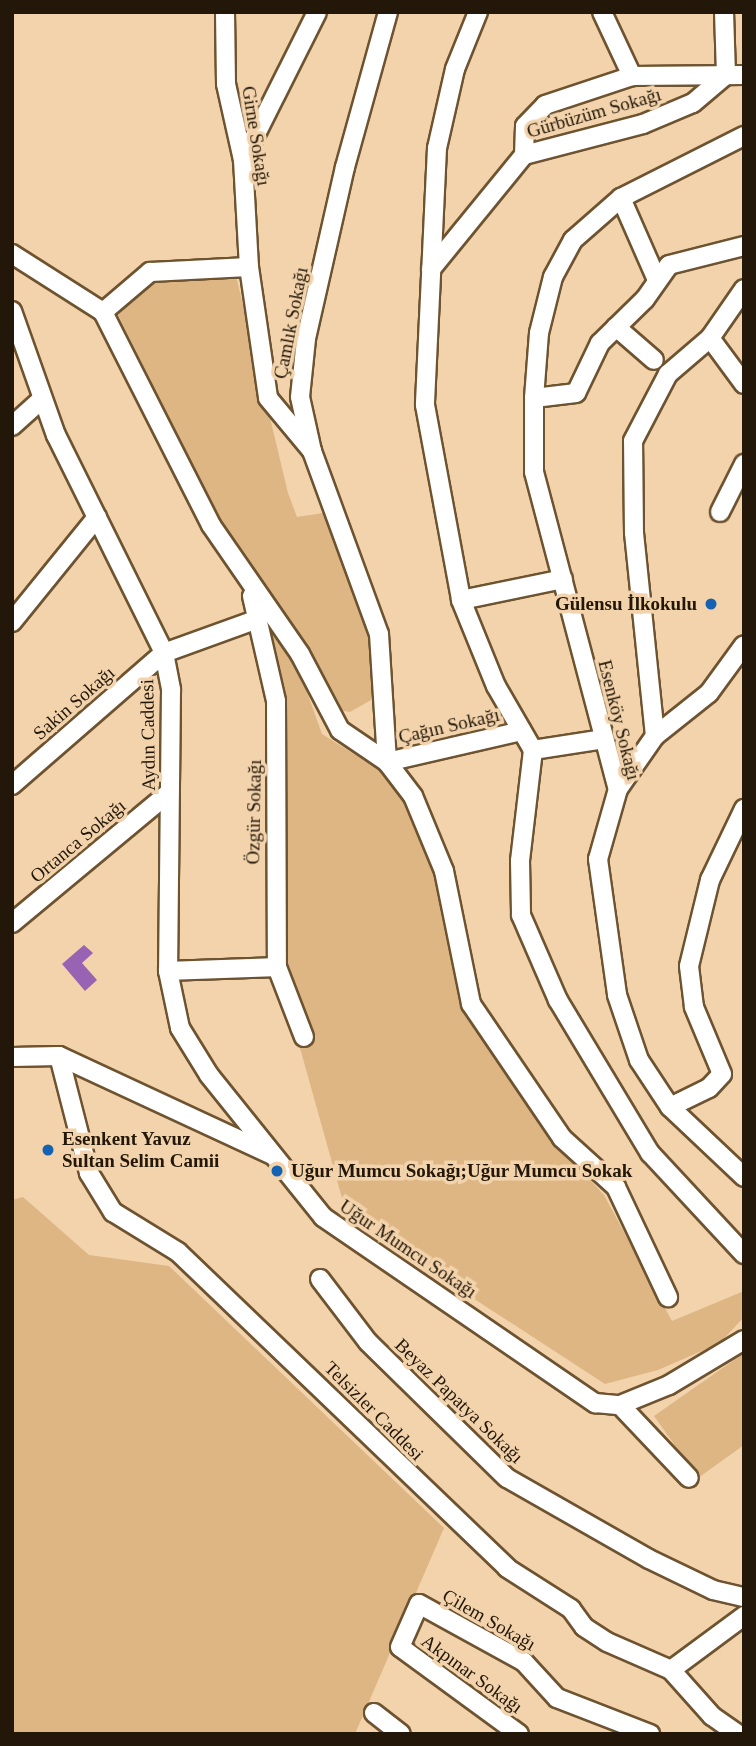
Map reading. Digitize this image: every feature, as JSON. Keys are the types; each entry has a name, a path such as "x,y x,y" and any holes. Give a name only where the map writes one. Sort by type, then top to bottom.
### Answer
{"street":[{"name":"Girne Sokağı","path":"225,12 226,84 243,160 249,267 268,398 312,451"},
{"path":"243,160 317,12"},
{"name":"Çamlık Sokağı","path":"387,762 379,634 312,451 300,390 306,339 366,74 388,12"},
{"path":"478,12 455,69 437,148 425,405 461,600 521,731 533,750 519,887 523,923 539,962 650,1153 744,1254"},
{"path":"602,12 632,75"},
{"path":"524,155 525,126 545,105 632,75 735,75 724,12"},
{"name":"Gürbüzüm Sokağı","path":"431,269 524,155 643,124 693,103 735,75"},
{"name":"Esenköy Sokağı","path":"744,136 621,198 573,240 553,278 539,333 534,398 534,478 618,789 598,848 603,928 626,1025 642,1065 670,1107 744,1177"},
{"path":"621,198 657,280"},
{"path":"534,398 576,393 600,342 674,263 744,246"},
{"path":"12,254 103,312 211,525 250,586 300,654 347,739 387,762 433,835 471,1004 562,1138 616,1187 668,1297"},
{"path":"103,312 150,272 249,267"},
{"path":"655,736 634,533 633,441 668,374 710,338 744,289"},
{"name":"Aydın Caddesi","path":"12,312 42,399 164,653 172,690 168,971 172,1005 189,1047 276,1157"},
{"path":"616,327 653,360"},
{"path":"710,338 744,383"},
{"path":"12,426 42,399"},
{"path":"720,512 744,464"},
{"path":"12,622 97,517"},
{"path":"461,600 563,579"},
{"name":"Özgür Sokağı","path":"250,586 276,701 277,967 304,1037"},
{"path":"164,653 258,619"},
{"path":"618,789 655,736 709,693 744,645"},
{"name":"Sakin Sokağı","path":"12,785 164,653"},
{"name":"Çağın Sokağı","path":"387,762 521,731"},
{"path":"533,750 604,739"},
{"name":"Ortanca Sokağı","path":"12,923 170,792"},
{"path":"670,1107 709,1088 722,1074 694,1007 689,966 710,880 744,809"},
{"path":"168,971 277,967"},
{"name":"Uğur Mumcu Sokağı","path":"12,1057 59,1056 276,1157 323,1217 582,1396 620,1405"},
{"name":"Telsizler Caddesi","path":"59,1056 89,1173 113,1212 178,1252 507,1567 571,1609 584,1628 607,1642 671,1670 712,1716 738,1734"},
{"name":"Beyaz Papatya Sokağı","path":"320,1279 368,1342 508,1478 649,1559 713,1590 744,1597"},
{"path":"689,1478 620,1405 689,1375 744,1340"},
{"name":"Çilem Sokağı","path":"400,1647 419,1604 524,1662 556,1698 650,1734"},
{"path":"671,1670 744,1616"},
{"name":"Akpınar Sokağı","path":"400,1647 519,1734"},
{"path":"374,1713 401,1734"}],"shaded area":[{"path":"236,276 288,493 297,517 330,512 365,607 379,670 378,696 350,712 339,710 303,639 223,525 118,315 153,279"},
{"path":"268,623 299,670 322,734 384,773 408,810 432,867 464,1006 553,1140 604,1195 672,1321 744,1291 744,1317 720,1343 658,1370 605,1384 347,1216 300,1048 315,1040 288,972 285,700"},
{"path":"84,945 93,953 82,963 97,980 85,991 62,964"},
{"path":"23,1197 89,1255 169,1266 444,1528 355,1734 12,1734 12,1200"},
{"path":"744,1353 744,1445 698,1478 654,1416"}],"place":[{"name":"Gülensu İlkokulu","path":"711,604"},
{"name":"Esenkent Yavuz Sultan Selim Camii","path":"48,1150"},
{"name":"Uğur Mumcu Sokağı;Uğur Mumcu Sokak","path":"277,1171"}]}
